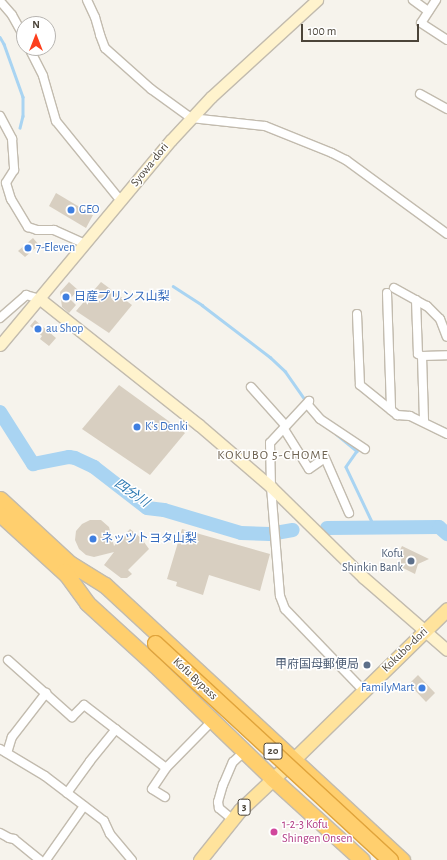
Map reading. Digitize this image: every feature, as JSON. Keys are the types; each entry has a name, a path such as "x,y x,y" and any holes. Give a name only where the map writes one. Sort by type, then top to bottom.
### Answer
{"highway":[{"name":"Kofu Bypass","path":"0,499 67,567 375,860"},
{"name":"Kofu Bypass","path":"0,514 67,567"},
{"path":"67,567 87,603 273,779 362,860"},
{"path":"67,567 105,585 402,860"},
{"name":"Kofu Bypass","path":"152,647 390,860"}],"main road":[{"name":"Kokubo-dori","path":"294,760 447,609"},
{"name":"3","path":"200,860 232,818 294,760"}],"street":[{"path":"87,0 95,17 105,48 151,89 191,118 265,126 332,153 346,160 447,234"},
{"name":"Syowa-dori","path":"0,345 191,118 216,92 317,0"},
{"path":"413,0 428,11"},
{"path":"436,0 421,23 447,40"},
{"path":"0,1 16,22"},
{"path":"33,56 43,76 56,121 121,200"},
{"path":"420,94 447,109"},
{"path":"0,116 12,139 14,170 6,183 12,199 28,227 37,230 54,230 85,244"},
{"path":"392,410 391,290 427,306 440,319 447,337"},
{"path":"0,318 26,295 40,299 199,425 271,487 363,577 447,650"},
{"path":"416,300 418,354 422,356 447,355"},
{"path":"357,314 360,385 397,415 410,416 424,421 447,434"},
{"path":"422,356 424,421"},
{"path":"251,387 284,427 309,469 325,458 349,513"},
{"path":"364,691 285,609 280,596 271,487 270,443 309,400 308,405 320,419 365,449"},
{"path":"8,660 72,717 84,705 166,768"},
{"path":"46,693 3,751 45,776 104,821 110,834 132,860"},
{"path":"165,797 152,789 166,768 212,721"},
{"path":"67,793 116,729"},
{"path":"232,818 219,808 218,802 223,785 233,762 245,751"},
{"path":"46,860 84,806"},
{"path":"0,833 14,839 40,860"}],"building":[{"name":"GEO","path":"56,193 93,215 86,228 49,206"},
{"path":"33,238 39,245 25,257 18,251"},
{"path":"69,282 78,290 70,299 76,305 69,313 62,307 60,292"},
{"path":"101,282 132,305 109,333 76,311"},
{"path":"35,320 56,338 49,346 40,339 42,336 30,326"},
{"path":"119,385 185,433 150,475 82,429"},
{"path":"90,520 101,520 109,527 114,546 130,529 141,538 149,549 128,570 132,574 127,578 121,578 104,565 114,552 94,557 86,555 79,549 75,540 76,531 82,524"},
{"path":"182,529 270,554 260,591 209,575 203,595 176,586 177,582 167,579"},
{"path":"402,546 429,559 418,564 415,574 399,566 403,554 399,552"},
{"path":"418,675 435,693 426,702 409,684"}],"waterway":[{"path":"0,37 4,44 23,97 23,116 20,128"},
{"path":"173,286 202,305 270,357 285,371 306,401"},
{"name":"四分川","path":"0,412 33,464 69,457 75,458 94,467 147,508 164,510 241,533 270,534 293,530"},
{"path":"336,434 357,451 346,467 375,528"},
{"name":"四分川","path":"327,528 439,527 447,534"}],"place":[{"name":"GEO","path":"71,210"},
{"name":"7-Eleven","path":"28,248"},
{"name":"日産プリンス山梨","path":"66,297"},
{"name":"au Shop","path":"38,329"},
{"name":"K's Denki","path":"137,427"},
{"name":"ネッツトヨタ山梨","path":"93,539"},
{"name":"Kofu Shinkin Bank","path":"411,561"},
{"name":"甲府国母郵便局","path":"367,665"},
{"name":"FamilyMart","path":"422,688"},
{"name":"1-2-3 Kofu Shingen Onsen","path":"274,832"}],"district":[{"name":"KOKUBO 5-CHOME","path":"273,456"}]}
